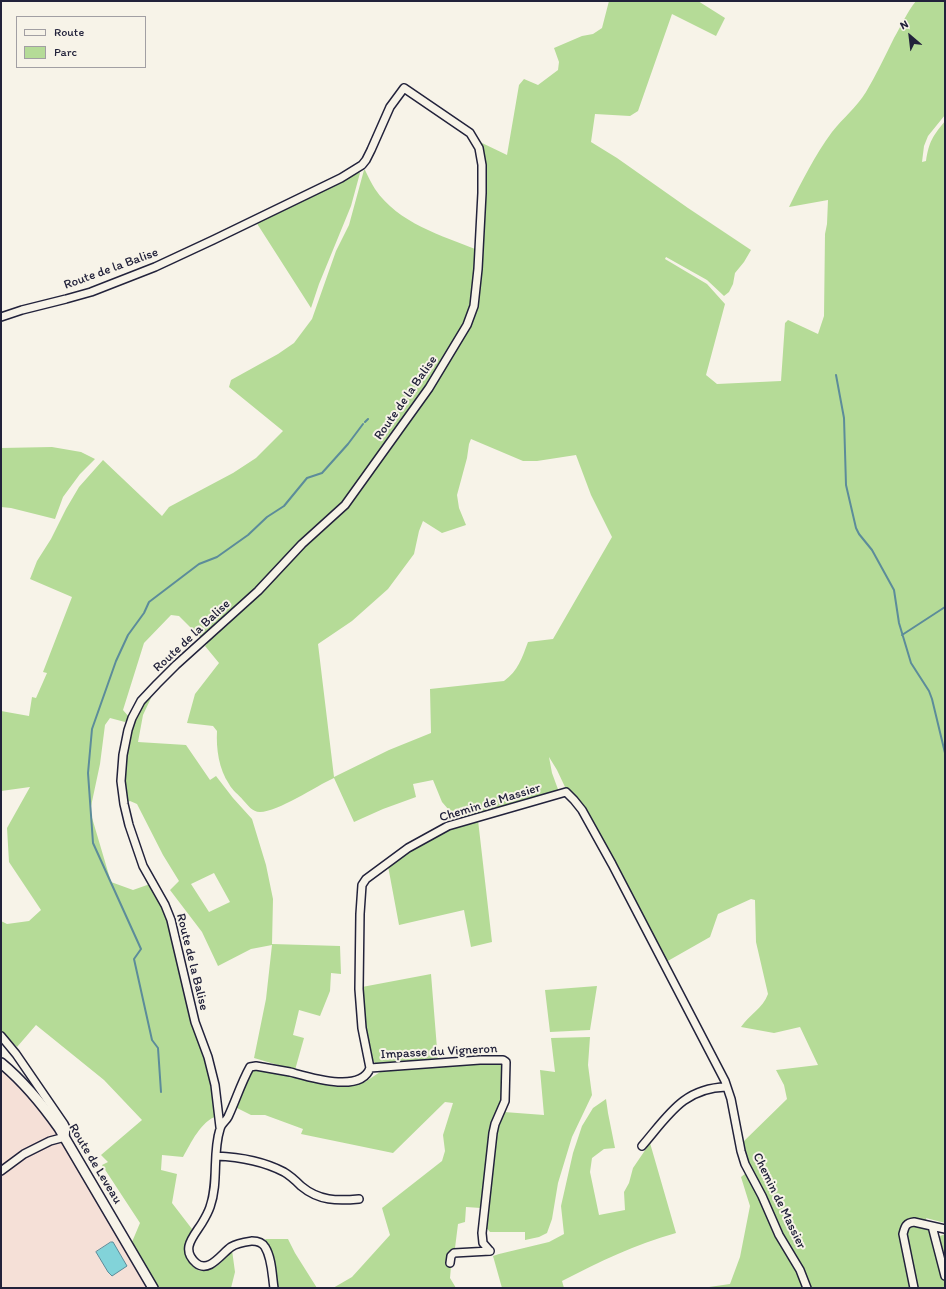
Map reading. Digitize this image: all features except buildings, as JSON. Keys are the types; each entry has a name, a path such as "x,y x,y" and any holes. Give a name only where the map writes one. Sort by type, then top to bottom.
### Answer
{"street":[{"name":"Route de la Balise","path":"1,317 91,292 155,267 341,178 362,165 366,160 390,107 404,88 470,133 479,148 482,165 482,186 478,270 474,306 467,325 445,362 429,388 345,505 302,544 258,590 157,684 141,701 132,718 128,730 123,755 121,781 124,804 135,845 143,866 165,905 171,920 195,1022 208,1057 215,1085 220,1127"},
{"name":"Chemin de Massier","path":"370,1068 362,1028 359,989 360,914 362,885 366,878 408,848 448,826 566,792 582,810 612,864 725,1081 731,1099 738,1140 745,1164 762,1196 779,1235 800,1270 807,1288"},
{"path":"1,1036 19,1057 66,1128 65,1137 50,1141 24,1154 1,1170"},
{"name":"Impasse du Vigneron","path":"370,1068 480,1060 504,1060 506,1062 507,1080 505,1101 495,1124 493,1133 482,1233 483,1243 490,1251 454,1253 451,1256 450,1263"},
{"name":"Route de Leveau","path":"1,1063 28,1088 65,1137 153,1288"},
{"path":"274,1288 267,1252 262,1243 250,1241 237,1244 228,1249 215,1261 205,1266 201,1266 197,1263 190,1254 190,1242 202,1223 213,1200 217,1142 220,1127 227,1118 248,1071 252,1066 285,1071 340,1083 365,1076 370,1068"},
{"path":"642,1146 669,1114 692,1094 705,1089 726,1087"},
{"path":"216,1156 236,1157 254,1161 283,1172 313,1194 324,1199 339,1201 359,1200"},
{"path":"914,1288 903,1234 905,1226 914,1222 945,1229"},
{"path":"932,1226 945,1276"}],"shaded area":[{"path":"1,1069 9,1075 41,1108 66,1146 147,1288 1,1288"}],"green space":[{"path":"609,1 698,1 725,18 716,36 672,14 638,111 630,116 595,114 591,142 617,158 751,250 735,273 733,284 729,292 724,296 707,280 666,257 665,259 707,284 725,304 706,375 717,384 781,381 785,323 788,320 818,334 824,316 825,234 828,200 789,207 809,168 832,132 866,92 907,14 916,1 945,1 945,115 928,136 924,146 922,162 926,161 932,139 945,121 945,1223 926,1218 931,1239 939,1240 940,1236 945,1234 945,1288 702,1288 730,1284 740,1257 750,1206 741,1177 746,1173 759,1193 764,1193 747,1163 742,1143 787,1099 784,1085 776,1070 818,1065 800,1027 774,1033 741,1027 763,1003 768,994 756,942 755,900 751,899 718,914 710,937 666,962 587,816 577,799 565,787 549,757 552,773 559,792 475,816 462,818 455,817 442,802 433,780 413,784 416,797 383,809 354,822 334,778 277,808 257,812 250,808 230,786 223,772 219,759 217,731 213,726 187,723 195,694 219,663 205,646 207,644 179,616 171,615 144,643 123,710 129,717 125,722 110,718 105,725 100,764 90,811 111,882 133,890 150,884 166,912 190,1019 210,1075 217,1116 201,1127 183,1157 162,1155 161,1170 177,1174 172,1203 192,1229 185,1247 185,1253 188,1260 196,1269 202,1271 217,1266 232,1250 235,1272 231,1288 158,1288 132,1242 140,1223 102,1165 108,1162 101,1155 142,1120 104,1080 36,1025 17,1047 1,1031 1,921 7,924 29,921 41,910 9,862 7,828 30,787 1,791 1,711 29,716 32,697 36,698 47,673 43,672 72,597 30,579 37,561 51,539 79,487 103,460 162,516 169,507 233,473 256,458 283,431 229,387 231,380 278,354 294,343 312,319 336,251 349,225 365,170 375,189 385,201 408,220 436,234 478,250 472,304 467,321 424,392 395,428 356,484 362,488 400,431 432,389 472,322 477,301 485,174 480,145 482,143 507,155 519,85 524,79 538,85 558,70 559,62 554,48 582,36 593,34 602,28","holes":["471,439 523,461 537,461 576,455 591,495 612,537 553,639 528,642 513,673 504,681 430,689 431,733 389,750 334,777 318,644 352,621 388,589 414,554 419,531 423,521 442,533 466,525 459,508 457,495"]},
{"path":"358,171 360,173 351,206 319,284 311,308 256,222"},
{"path":"52,447 81,452 95,459 80,474 63,497 55,519 1,507 1,448"},
{"path":"148,697 151,698 143,715 138,742 186,745 210,780 216,776 252,819 266,865 273,899 272,944 340,946 341,974 331,973 330,991 320,1016 299,1010 293,1035 304,1038 295,1070 254,1058 266,999 272,945 251,949 218,966 202,932 170,890 179,881 163,855 137,804 130,801 125,803 123,786 128,737 139,707","holes":["214,873 230,902 209,912 191,884"]},
{"path":"478,820 492,942 471,947 464,910 399,925 388,866 428,840 451,829"},
{"path":"431,974 438,1061 375,1063 372,1059 362,1009 362,987"},
{"path":"597,986 590,1030 550,1032 545,990"},
{"path":"590,1037 588,1065 592,1095 572,1137 558,1183 552,1219 547,1233 539,1237 525,1240 525,1232 490,1232 485,1226 497,1126 504,1112 544,1115 540,1070 555,1072 551,1038"},
{"path":"484,1062 502,1062 505,1086 500,1115 489,1157 481,1208 466,1207 465,1222 458,1224 455,1248 450,1252 447,1258 446,1263 451,1266 450,1278 456,1288 333,1288 352,1277 390,1235 382,1208 442,1161 445,1151 443,1135 453,1103 445,1102 393,1153 301,1134 303,1129 265,1115 251,1115 235,1107 251,1071 259,1067 330,1086 345,1087 365,1082 383,1070"},
{"path":"606,1099 615,1148 604,1149 592,1158 590,1172 599,1215 625,1210 624,1192 629,1183 633,1168 650,1143 676,1233 632,1248 590,1267 562,1281 564,1288 502,1288 493,1256 549,1242 564,1234 561,1206 573,1153 582,1126 593,1108"},
{"path":"265,1239 288,1239 317,1288 278,1288 270,1250"}],"water":[{"path":"113,1242 127,1266 112,1276 96,1252"}],"waterway":[{"path":"836,375 844,418 846,485 856,528 872,550 894,590 899,623 911,663 929,691 945,753"},
{"path":"365,422 368,419"},
{"path":"161,1092 158,1048 152,1040 134,959 141,949 93,843 88,773 92,729 116,661 128,635 144,613 149,602 199,564 217,557 248,535 267,517 284,506 307,478 322,473 348,444 363,424"},
{"path":"902,635 945,607"}]}
